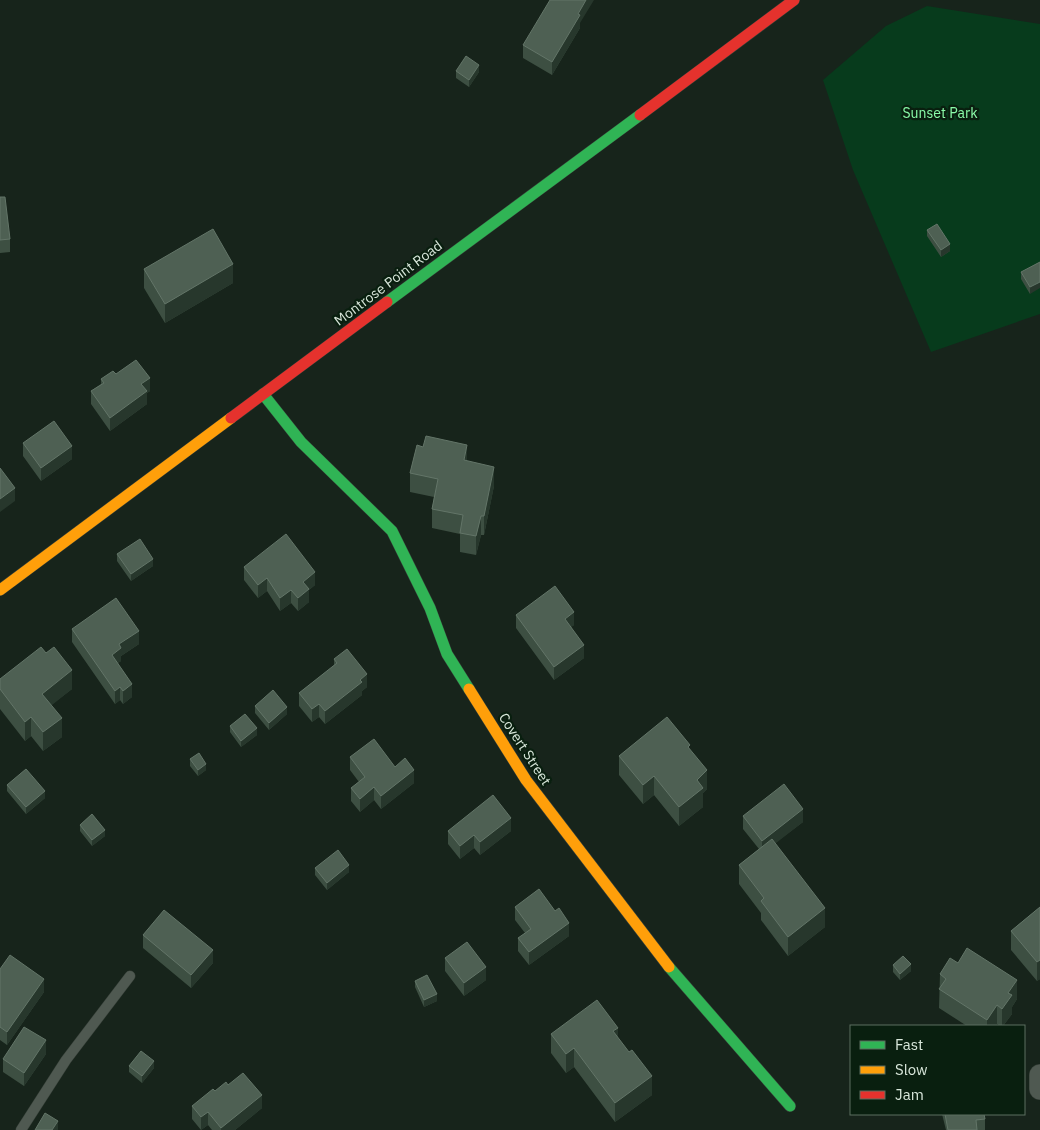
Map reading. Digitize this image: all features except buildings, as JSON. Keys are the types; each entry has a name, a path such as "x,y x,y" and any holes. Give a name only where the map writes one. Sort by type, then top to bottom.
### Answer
{"street":[{"name":"Montrose Point Road","path":"0,590 794,0"},
{"name":"Covert Street","path":"263,394 301,442 392,531 430,608 447,654 526,780 661,958 790,1106"},
{"path":"1040,1075 1040,1089"}],"lane":[{"path":"21,1130 66,1060 130,976"}],"green space":[{"name":"Sunset Park","path":"927,6 1040,24 1040,314 931,352 853,170 823,80 886,26"}],"traffic: fast":[{"path":"387,302 640,115"},
{"path":"263,394 301,442 392,531 430,608 447,654 469,689"},
{"path":"669,967 790,1106"}],"traffic: slow":[{"path":"0,590 231,418"},
{"path":"469,689 526,780 669,967"}],"traffic: jam":[{"path":"640,115 794,0"},
{"path":"231,418 387,302"}]}
